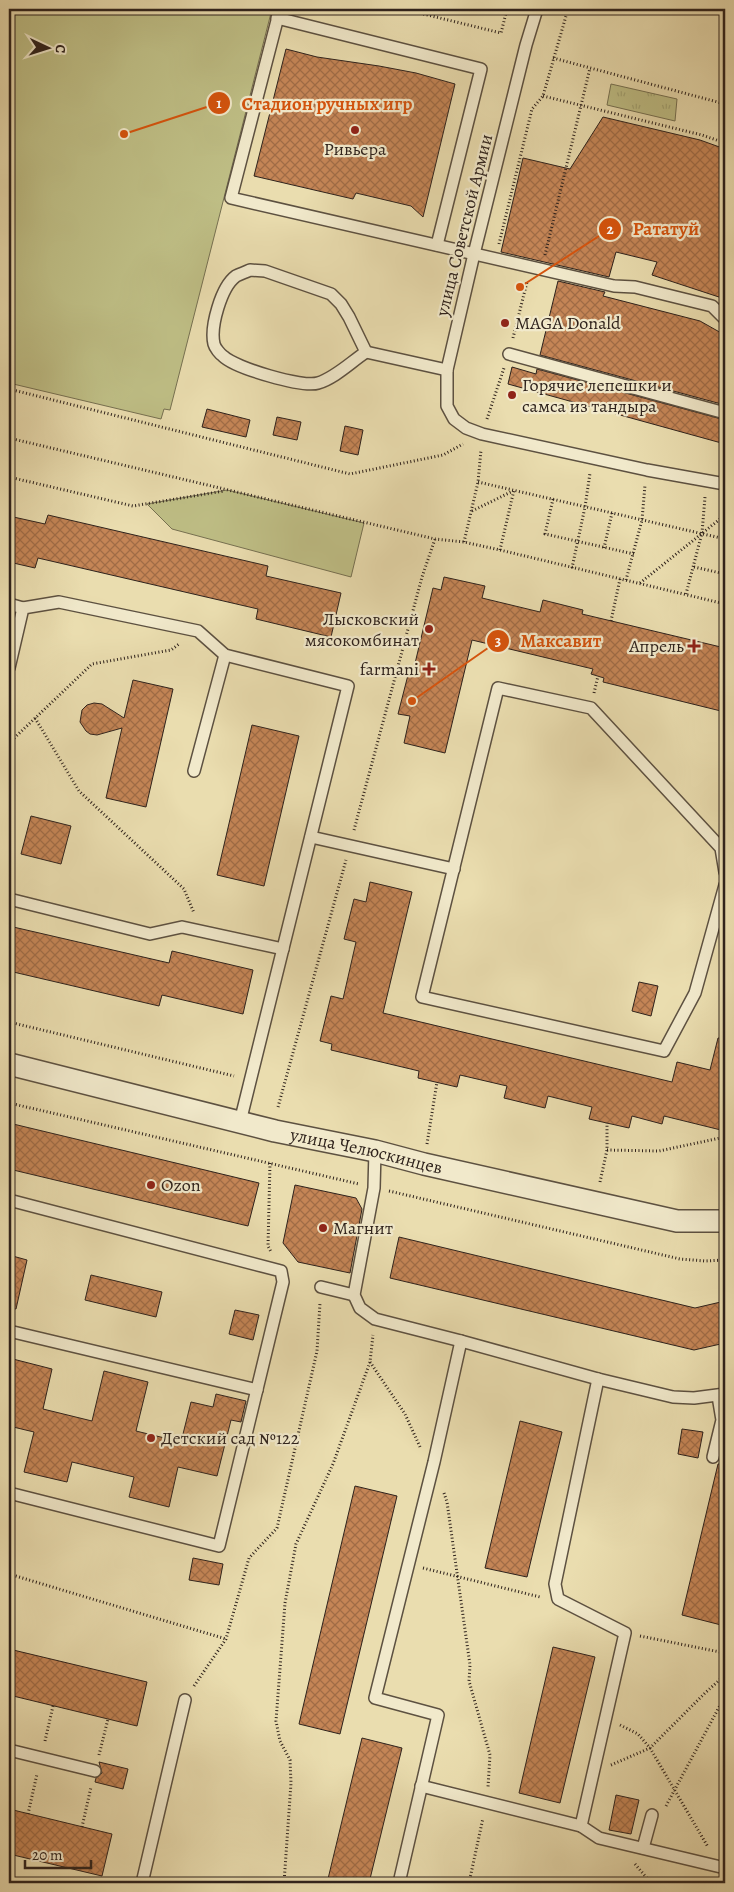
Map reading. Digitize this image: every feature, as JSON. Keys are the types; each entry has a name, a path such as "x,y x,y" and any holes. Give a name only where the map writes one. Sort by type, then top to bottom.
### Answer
{"street":[{"name":"улица Челюскинцев","path":"9,1064 275,1131 375,1151 424,1164 677,1221 725,1221"}],"lane":[{"name":"улица Советской Армии","path":"537,9 526,45 447,370 448,406 454,419 466,428 482,434 647,470 725,484"},
{"path":"437,245 481,69 278,14 231,198 541,270 614,286 635,287 712,306 725,319"},
{"path":"366,352 349,317 341,304 331,294 265,271 250,270 236,277 226,287 213,330 214,345 224,358 254,371 305,385 329,378 366,352 447,370"},
{"path":"509,354 725,413"},
{"path":"9,604 23,608 59,602 198,632 225,655 348,686 240,1122"},
{"path":"9,668 23,608"},
{"path":"194,771 225,655"},
{"path":"725,872 723,848 591,708 498,688 422,997 664,1051 695,993 725,885"},
{"path":"311,837 454,868"},
{"path":"9,899 150,934 182,927 283,949"},
{"path":"375,1151 374,1188 354,1295 360,1308 375,1319 598,1379 673,1397 722,1395 722,1420 713,1457"},
{"path":"9,1200 281,1271 283,1282 220,1546 9,1493"},
{"path":"321,1287 354,1295"},
{"path":"9,1331 257,1390"},
{"path":"399,1883 438,1716 375,1698 462,1341"},
{"path":"582,1826 625,1633 558,1600 555,1584 598,1379"},
{"path":"142,1883 185,1700"},
{"path":"9,1750 96,1771"},
{"path":"421,1786 582,1826 599,1838 722,1867"},
{"path":"643,1848 652,1815"}],"path":[{"path":"403,9 501,33 507,9"},
{"path":"495,259 532,109 543,96 568,9"},
{"path":"553,58 725,104"},
{"path":"541,270 590,68"},
{"path":"543,96 702,135 725,143"},
{"path":"9,389 350,474 443,455 482,434"},
{"path":"464,542 478,482 482,434"},
{"path":"9,438 435,539 464,542 500,550 725,604"},
{"path":"572,568 586,507 592,457"},
{"path":"626,580 642,520 647,470"},
{"path":"9,477 133,506 227,490"},
{"path":"478,482 725,539"},
{"path":"686,594 702,533 706,482"},
{"path":"471,511 514,490"},
{"path":"500,550 514,490"},
{"path":"553,499 545,534 634,554"},
{"path":"604,548 612,513"},
{"path":"639,583 725,515"},
{"path":"278,1107 422,577 435,539"},
{"path":"694,567 725,574"},
{"path":"611,621 620,579"},
{"path":"9,743 92,664 171,650 198,632"},
{"path":"9,668 12,692 9,706"},
{"path":"35,718 79,791 184,889 201,931"},
{"path":"9,1022 250,1080"},
{"path":"424,1164 436,1082"},
{"path":"595,1202 607,1150 607,1123"},
{"path":"607,1150 660,1151 725,1138"},
{"path":"270,1163 268,1246 281,1271"},
{"path":"185,1700 226,1639 249,1558 277,1528 317,1351 321,1287"},
{"path":"284,1883 291,1783 290,1760 280,1741 276,1721 285,1603 296,1544 334,1464 370,1362 375,1319"},
{"path":"370,1362 405,1414 420,1449 434,1462 447,1502 470,1665 469,1680 490,1755 487,1802 468,1883"},
{"path":"408,1564 529,1595 558,1600"},
{"path":"9,1574 226,1639"},
{"path":"625,1633 725,1653"},
{"path":"593,1772 650,1748 704,1693 725,1676"},
{"path":"652,1815 666,1806 725,1696"},
{"path":"606,1718 638,1734 650,1748 722,1867"}],"green space":[{"path":"9,9 272,9 170,410 164,409 161,419 9,383"},
{"path":"611,84 677,99 675,121 607,105"},
{"path":"227,490 364,523 351,577 172,529 147,504"}],"building":[{"name":"Ривьера","path":"286,49 317,57 416,73 455,84 423,217 411,206 356,193 353,199 254,176"},
{"path":"603,117 700,140 725,149 725,299 652,275 657,262 616,252 609,277 501,252 523,158 570,169"},
{"path":"558,281 605,292 603,296 700,321 723,334 720,348 725,349 725,405 540,355"},
{"path":"512,367 536,374 537,369 725,420 725,444 508,384"},
{"path":"207,409 250,420 246,437 202,427"},
{"path":"277,417 301,422 297,440 273,435"},
{"path":"345,426 363,430 358,455 340,451"},
{"path":"48,515 268,566 266,576 341,593 331,637 256,619 258,609 38,558 35,568 9,562 9,516 45,524"},
{"path":"444,577 485,586 482,598 540,612 543,600 583,610 582,614 725,648 725,712 603,682 604,678 591,674 593,669 472,640 445,753 404,743 410,716 398,714 408,675 412,676 433,588 441,590"},
{"path":"133,680 173,689 146,807 106,798 122,728 97,735 90,734 80,722 82,710 87,705 94,703 102,704 124,718"},
{"path":"252,725 299,736 264,886 217,875"},
{"path":"31,816 71,826 61,864 21,854"},
{"path":"370,882 412,892 383,1013 672,1082 677,1062 710,1070 718,1038 725,1038 725,1131 664,1116 662,1124 632,1116 629,1128 589,1119 592,1107 548,1096 545,1108 504,1098 507,1086 460,1075 457,1087 418,1078 419,1071 331,1050 332,1044 320,1041 331,996 343,999 356,942 344,939 354,899 366,902"},
{"path":"9,926 169,963 172,951 253,970 243,1014 162,995 159,1006 9,971"},
{"path":"639,982 658,986 651,1016 632,1011"},
{"path":"9,1123 259,1183 248,1226 9,1169"},
{"name":"Магнит","path":"295,1185 356,1198 362,1209 350,1273 298,1262 283,1243"},
{"path":"399,1237 695,1308 725,1301 725,1343 694,1350 390,1278"},
{"path":"9,1255 27,1260 16,1309 9,1308"},
{"path":"91,1275 162,1292 156,1317 85,1300"},
{"path":"235,1310 259,1315 253,1340 229,1334"},
{"path":"9,1358 52,1369 43,1409 92,1421 104,1371 148,1382 136,1431 181,1442 191,1402 213,1407 216,1394 246,1401 241,1422 231,1420 217,1476 178,1467 169,1507 129,1497 134,1477 72,1462 67,1482 24,1472 34,1432 9,1426"},
{"path":"520,1421 562,1432 527,1577 485,1568"},
{"path":"682,1429 703,1432 698,1458 678,1454"},
{"path":"718,1464 725,1464 725,1626 682,1615"},
{"path":"355,1486 397,1496 340,1734 299,1724"},
{"path":"193,1558 223,1564 219,1585 189,1580"},
{"path":"553,1647 595,1657 560,1803 519,1793"},
{"path":"9,1649 147,1682 137,1726 9,1695"},
{"path":"362,1738 402,1748 369,1883 327,1883"},
{"path":"99,1762 128,1769 123,1789 95,1782 96,1778 102,1773"},
{"path":"616,1795 639,1800 631,1834 609,1830"},
{"path":"9,1809 112,1834 102,1876 9,1854"}],"place":[{"name":"Ривьера","path":"355,130"},
{"name":"Стадион ручных игр","path":"124,134"},
{"name":"Рататуй","path":"520,287"},
{"name":"MAGA Donald","path":"505,323"},
{"name":"Горячие лепешки и самса из тандыра","path":"512,395"},
{"name":"Лысковский мясокомбинат","path":"429,629"},
{"name":"Апрель","path":"694,646"},
{"name":"farmani","path":"429,669"},
{"name":"Максавит","path":"412,701"},
{"name":"Ozon","path":"151,1185"},
{"name":"Магнит","path":"323,1228"},
{"name":"Детский сад №122","path":"151,1438"}]}
